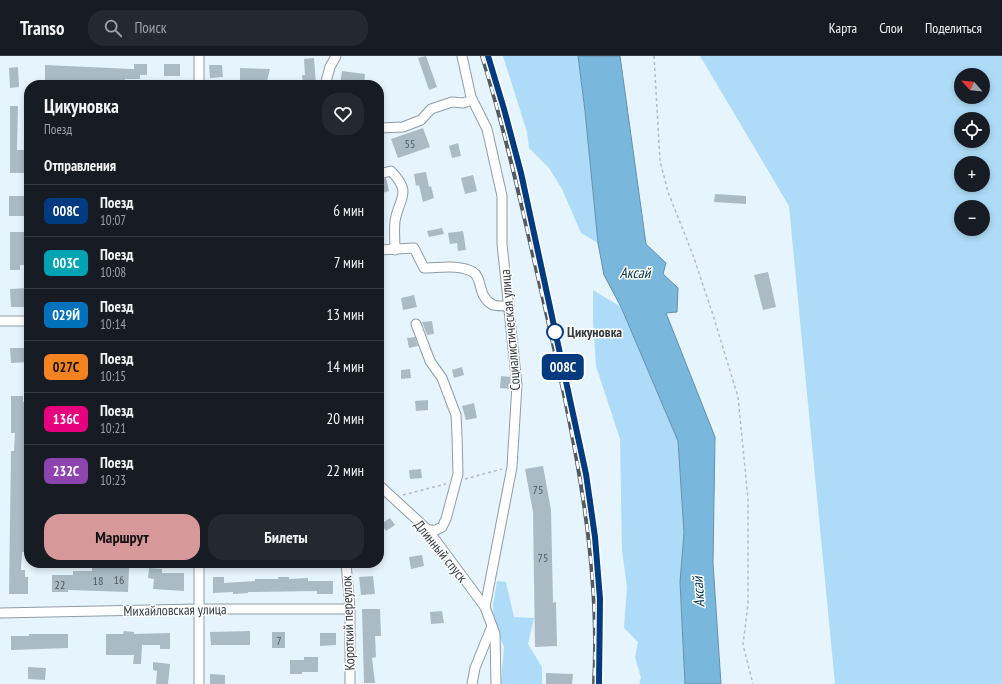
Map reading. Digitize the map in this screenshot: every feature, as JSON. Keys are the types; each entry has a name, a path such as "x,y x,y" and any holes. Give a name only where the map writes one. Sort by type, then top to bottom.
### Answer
{"street":[{"path":"199,56 199,80"},
{"path":"326,80 330,67 336,56"},
{"name":"Социалистическая улица","path":"462,56 472,100 487,129 502,196 502,244 517,385 512,467 485,607"},
{"path":"384,128 403,127 421,120 431,109 452,102 464,104 472,100"},
{"path":"384,173 391,171 400,181 404,196 395,222 395,250"},
{"path":"384,250 414,248 424,268 460,268 474,272 479,279 482,294 493,305 509,306"},
{"path":"0,321 24,321"},
{"path":"416,324 430,361 442,378 456,415 458,474 446,519 442,527 436,530 428,530"},
{"name":"Длинный спуск","path":"384,490 428,530 485,607 495,634 496,684"},
{"path":"199,568 199,684"},
{"name":"Короткий переулок","path":"346,568 350,609 350,684"},
{"name":"Михайловская улица","path":"0,612 199,609 350,609"},
{"path":"472,684 475,668 492,626"}],"path":[{"path":"654,56 660,161 668,192 693,255 738,397 748,499 748,604 743,645 753,684"}],"shaded area":[{"path":"503,56 578,56 598,243 581,233 562,189 549,168 529,148 527,132"},
{"path":"700,56 1002,56 1002,684 835,684 789,206"},
{"path":"593,290 621,307 678,441 684,533 680,582 685,684 639,684 641,678 635,657 638,642 624,628 627,587 622,551 620,439 596,366 593,321"},
{"path":"497,581 506,582 514,617 534,618 528,644 542,667 542,684 501,684 504,647 494,622 493,605"}],"water":[{"name":"Аксай","path":"578,56 620,56 646,244 666,263 663,274 678,288 677,312 666,313 715,437 713,563 721,684 685,684 680,582 684,533 678,441 621,307 604,275 598,243"}],"building":[{"path":"426,56 437,87 429,90 418,58"},
{"path":"314,58 316,80 302,80 302,75 305,75 304,59"},
{"path":"134,64 147,64 147,75 140,75 140,79 125,80 45,80 45,65 134,69"},
{"path":"164,64 180,64 180,76 164,76"},
{"path":"209,65 222,65 223,77 210,78"},
{"path":"18,67 19,87 10,88 9,68"},
{"path":"240,68 270,69 267,80 240,80"},
{"path":"342,71 365,74 364,80 341,80"},
{"path":"10,106 18,106 17,150 24,150 24,173 10,173"},
{"path":"423,128 430,147 398,158 391,139"},
{"path":"458,143 461,156 452,158 449,146"},
{"path":"426,172 429,187 431,186 434,198 423,202 419,185 416,186 414,174"},
{"path":"473,175 477,191 465,194 461,178"},
{"path":"386,178 389,191 384,192 384,179"},
{"path":"715,194 746,196 746,204 714,202"},
{"path":"9,196 24,196 24,216 9,216"},
{"path":"442,228 444,234 429,237 427,231"},
{"path":"463,231 466,250 458,251 457,243 450,244 448,233"},
{"path":"10,232 24,232 24,265 20,265 20,270 10,270"},
{"path":"768,272 776,307 763,310 754,275"},
{"path":"24,288 24,307 11,307 10,289"},
{"path":"414,295 417,307 403,310 401,298"},
{"path":"432,321 434,334 427,335 422,322"},
{"path":"415,337 418,346 409,348 407,338"},
{"path":"10,348 24,348 24,362 11,363"},
{"path":"462,367 464,375 454,378 452,370"},
{"path":"410,369 411,378 401,379 401,370"},
{"path":"501,376 510,377 511,389 500,388"},
{"path":"11,396 23,396 24,552 22,552 21,570 25,570 25,577 28,577 28,594 9,594 11,451 14,451 15,433 11,433"},
{"path":"428,400 428,410 416,411 415,401"},
{"path":"474,403 477,418 466,420 462,406"},
{"path":"543,466 551,510 553,603 556,602 557,646 535,647 533,512 525,469"},
{"path":"421,469 422,478 410,479 409,470"},
{"path":"390,518 395,525 386,531 384,528 384,522"},
{"path":"422,555 424,566 411,569 409,557"},
{"path":"92,568 129,568 128,592 68,590 68,592 52,592 52,575 73,575 73,571 92,571"},
{"path":"149,568 162,569 162,573 184,573 184,591 153,589 154,579 148,578"},
{"path":"373,576 375,594 361,595 359,577"},
{"path":"213,577 224,577 224,583 255,581 255,579 278,579 278,577 289,577 289,579 308,578 308,581 333,581 333,594 317,594 317,591 248,592 233,594 233,592 213,593"},
{"path":"362,609 380,609 381,636 375,636 376,657 372,658 375,683 364,683"},
{"path":"442,611 444,623 431,624 430,612"},
{"path":"124,631 134,632 134,634 170,633 170,649 160,649 160,645 142,645 141,664 133,664 134,655 106,655 106,634 123,634"},
{"path":"250,631 250,645 211,645 210,632"},
{"path":"272,632 285,632 285,648 272,648"},
{"path":"320,633 336,633 336,645 320,646"},
{"path":"29,634 68,634 68,648 11,650 11,636 29,636"},
{"path":"304,657 318,657 318,672 290,674 290,660 304,660"},
{"path":"153,662 170,664 168,684 156,684 157,671 153,670"},
{"path":"28,667 46,668 45,680 28,679"},
{"path":"546,673 573,674 572,684 546,684"},
{"path":"210,674 225,675 225,684 210,684"}],"railway":[{"path":"482,56 516,183 546,312 575,450 583,496 593,590 595,637 594,684"},
{"path":"488,56 496,83"},
{"path":"567,385 586,477"},
{"path":"596,550 600,599 600,632"}],"train":[{"name":"008С","path":"488,56 521,173 557,341 574,412 586,474 595,537 600,599 599,684"}],"place":[{"name":"Цикуновка","path":"555,332"}]}
